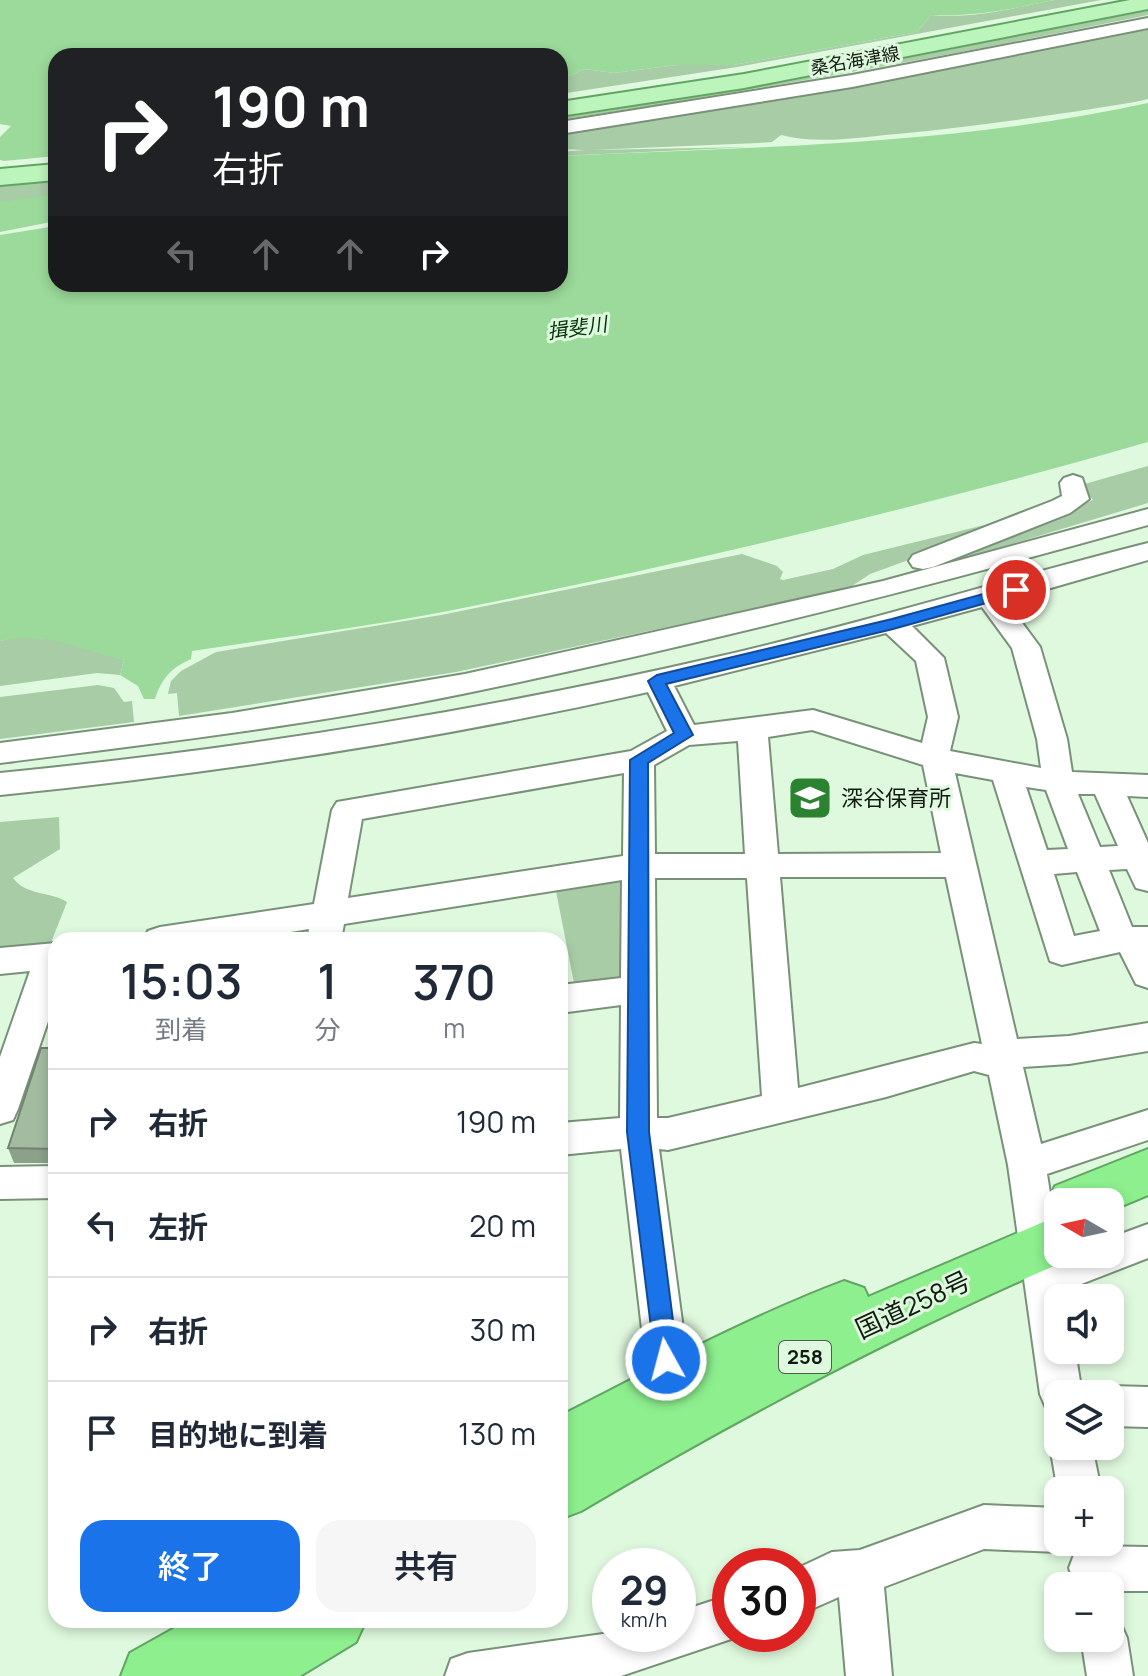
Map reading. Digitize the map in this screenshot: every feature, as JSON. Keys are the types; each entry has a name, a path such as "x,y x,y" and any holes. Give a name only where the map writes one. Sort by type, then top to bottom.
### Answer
{"highway":[{"name":"国道258号","path":"1121,1188 1148,1171"},
{"path":"1124,1212 1148,1203"},
{"name":"国道258号","path":"568,1443 670,1389 1044,1235"},
{"name":"国道258号","path":"568,1485 716,1402 1044,1236"},
{"path":"153,1676 281,1648"}],"main road":[{"name":"桑名海津線","path":"568,108 744,81 993,36 1148,3"},
{"path":"0,177 48,173"}],"street":[{"path":"568,127 852,81 1148,23"},
{"path":"886,589 880,577 1076,499 1073,483"},
{"path":"0,753 232,723 450,687 886,589 1148,517"},
{"path":"0,784 217,761 530,709 893,624 1148,551"},
{"path":"990,598 1026,647 1052,739 1058,782 1088,860 1133,940 1148,975"},
{"path":"893,624 930,658 943,717 935,752 1027,1165 1044,1212"},
{"path":"657,681 684,735"},
{"path":"326,927 348,810 639,760 684,735 813,720 938,759 1058,782 1148,786"},
{"path":"752,729 781,1108"},
{"path":"639,760 638,1132 670,1389"},
{"path":"1006,772 1062,952 1133,940"},
{"path":"1107,786 1143,868"},
{"path":"1034,863 1088,860 1143,868"},
{"path":"262,932 326,927 638,866 961,865"},
{"path":"0,961 48,957"},
{"path":"0,1109 48,975"},
{"path":"568,998 637,989"},
{"path":"568,1138 638,1132 668,1134 974,1057 1002,1058 1148,1037"},
{"path":"1027,1165 1148,1125"},
{"path":"0,1183 48,1182"},
{"path":"1124,1239 1148,1241"},
{"path":"1053,1268 1060,1380"},
{"path":"1124,1406 1148,1407"},
{"path":"816,1583 832,1575 860,1573 984,1527 1044,1529"},
{"path":"1091,1565 1148,1569"},
{"path":"860,1573 869,1676"},
{"path":"468,1676 611,1656 712,1624"},
{"path":"1106,1652 1110,1676"}],"shaded area":[{"path":"1054,0 1101,0 737,67 568,93 568,76 585,69 614,73 677,65 733,65 912,33 918,31 931,15 978,14"},
{"path":"1148,7 1148,15 781,84 568,119 568,111"},
{"path":"1148,25 1148,99 1135,102 987,124 854,138 824,140 781,135 772,142 591,150 751,147 568,156 568,151 584,150 568,149 568,129"},
{"path":"48,178 48,198 0,207 0,182"},
{"path":"1148,466 1148,503 909,575 907,573 1093,500 1081,485"},
{"path":"1049,509 870,574 849,588 456,672 179,716 177,693 168,694 171,681 181,671 216,652 441,615 742,554 777,566 783,572 780,579 783,580 833,569 863,555"},
{"path":"20,636 66,641 124,660 120,675 97,673 0,686 0,641"},
{"path":"98,685 114,688 124,702 132,701 134,722 0,739 0,697"},
{"path":"59,817 60,849 13,878 31,891 67,902 55,932 48,932 48,945 0,951 0,822"},
{"path":"612,876 625,886 624,973 615,984 575,988 568,952 568,932 564,932 555,886"}],"water":[{"path":"0,0 1054,0 978,14 931,15 918,31 912,33 733,65 677,65 614,73 585,69 568,76 568,48 48,48 48,157 0,160 0,137 11,126 0,124"},
{"name":"揖斐川","path":"1148,103 1148,442 885,513 621,575 412,618 192,651 191,659 164,679 155,699 144,699 138,686 120,675 124,660 48,640 17,638 0,641 0,235 48,227 48,292 568,292 568,156 856,142 1003,128"},
{"path":"48,195 48,223 0,232 0,202"}],"building":[{"path":"41,1048 48,1048 48,1149 8,1148"}],"place":[{"name":"深谷保育所","path":"810,798"}],"route":[{"path":"666,1360 638,1132 639,760 684,735 657,681 893,624 1016,590"}]}
